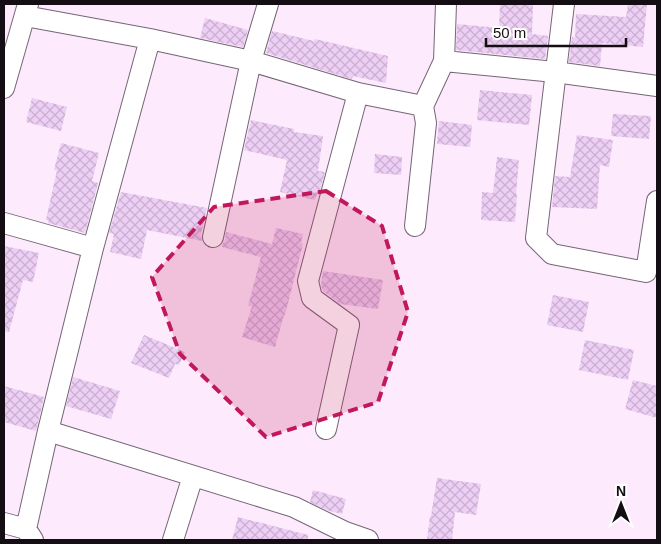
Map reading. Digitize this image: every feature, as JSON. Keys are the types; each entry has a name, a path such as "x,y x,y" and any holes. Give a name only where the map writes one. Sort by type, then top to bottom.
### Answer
{"street":[{"path":"213,237 251,61 268,4"},
{"path":"415,226 426,123 423,106 444,61 446,4"},
{"path":"564,4 536,238 552,254 646,272 657,201"},
{"path":"4,88 26,10 251,61 358,93 423,106"},
{"path":"4,523 29,535 48,431 92,248 150,39"},
{"path":"444,61 555,72 657,86"},
{"path":"326,430 349,325 312,298 308,281 358,93"},
{"path":"4,223 92,248"},
{"path":"48,431 294,507 345,536 368,540"},
{"path":"173,540 193,476"}],"highlighted area":[{"path":"326,191 382,226 408,312 378,402 266,437 180,354 152,277 214,207"}],"building":[{"path":"500,4 533,4 532,34 548,36 545,59 456,50 457,24 499,28"},
{"path":"628,4 647,4 643,47 602,43 600,66 569,62 572,37 575,38 576,14 626,17"},
{"path":"205,18 248,30 243,47 200,38"},
{"path":"272,31 388,56 386,83 353,76 352,79 348,78 266,53"},
{"path":"480,90 532,95 529,125 477,120"},
{"path":"32,98 67,107 61,131 26,122"},
{"path":"613,114 651,116 649,139 611,136"},
{"path":"251,120 294,129 294,132 323,136 318,171 325,172 319,194 317,194 315,200 280,192 287,160 244,150"},
{"path":"439,121 472,125 470,147 437,144"},
{"path":"577,135 613,140 609,167 600,165 597,209 552,207 555,176 570,177"},
{"path":"61,143 99,153 92,181 98,183 85,233 48,223 49,221 46,220 57,170 54,170"},
{"path":"375,154 402,157 401,175 374,173"},
{"path":"497,157 519,160 515,222 481,220 482,192 493,193"},
{"path":"121,192 207,208 201,234 202,241 147,230 141,259 110,252 114,234 109,233"},
{"path":"276,228 303,234 301,243 303,244 275,347 242,337 252,306 248,306 261,257 222,247 222,245 226,232 272,244"},
{"path":"4,246 39,253 33,282 23,280 9,332 4,331"},
{"path":"323,271 383,280 378,309 340,304 323,291 321,285"},
{"path":"553,295 589,302 583,332 547,325"},
{"path":"144,335 185,352 179,365 175,364 169,378 131,363"},
{"path":"585,340 634,350 628,380 579,370"},
{"path":"73,377 120,391 111,419 66,406"},
{"path":"633,380 657,386 657,418 625,409"},
{"path":"4,386 44,397 36,431 4,422"},
{"path":"437,478 481,484 476,515 455,512 452,540 427,540"},
{"path":"313,490 346,499 342,514 326,510 310,502"},
{"path":"238,517 308,535 308,540 232,540"}]}
